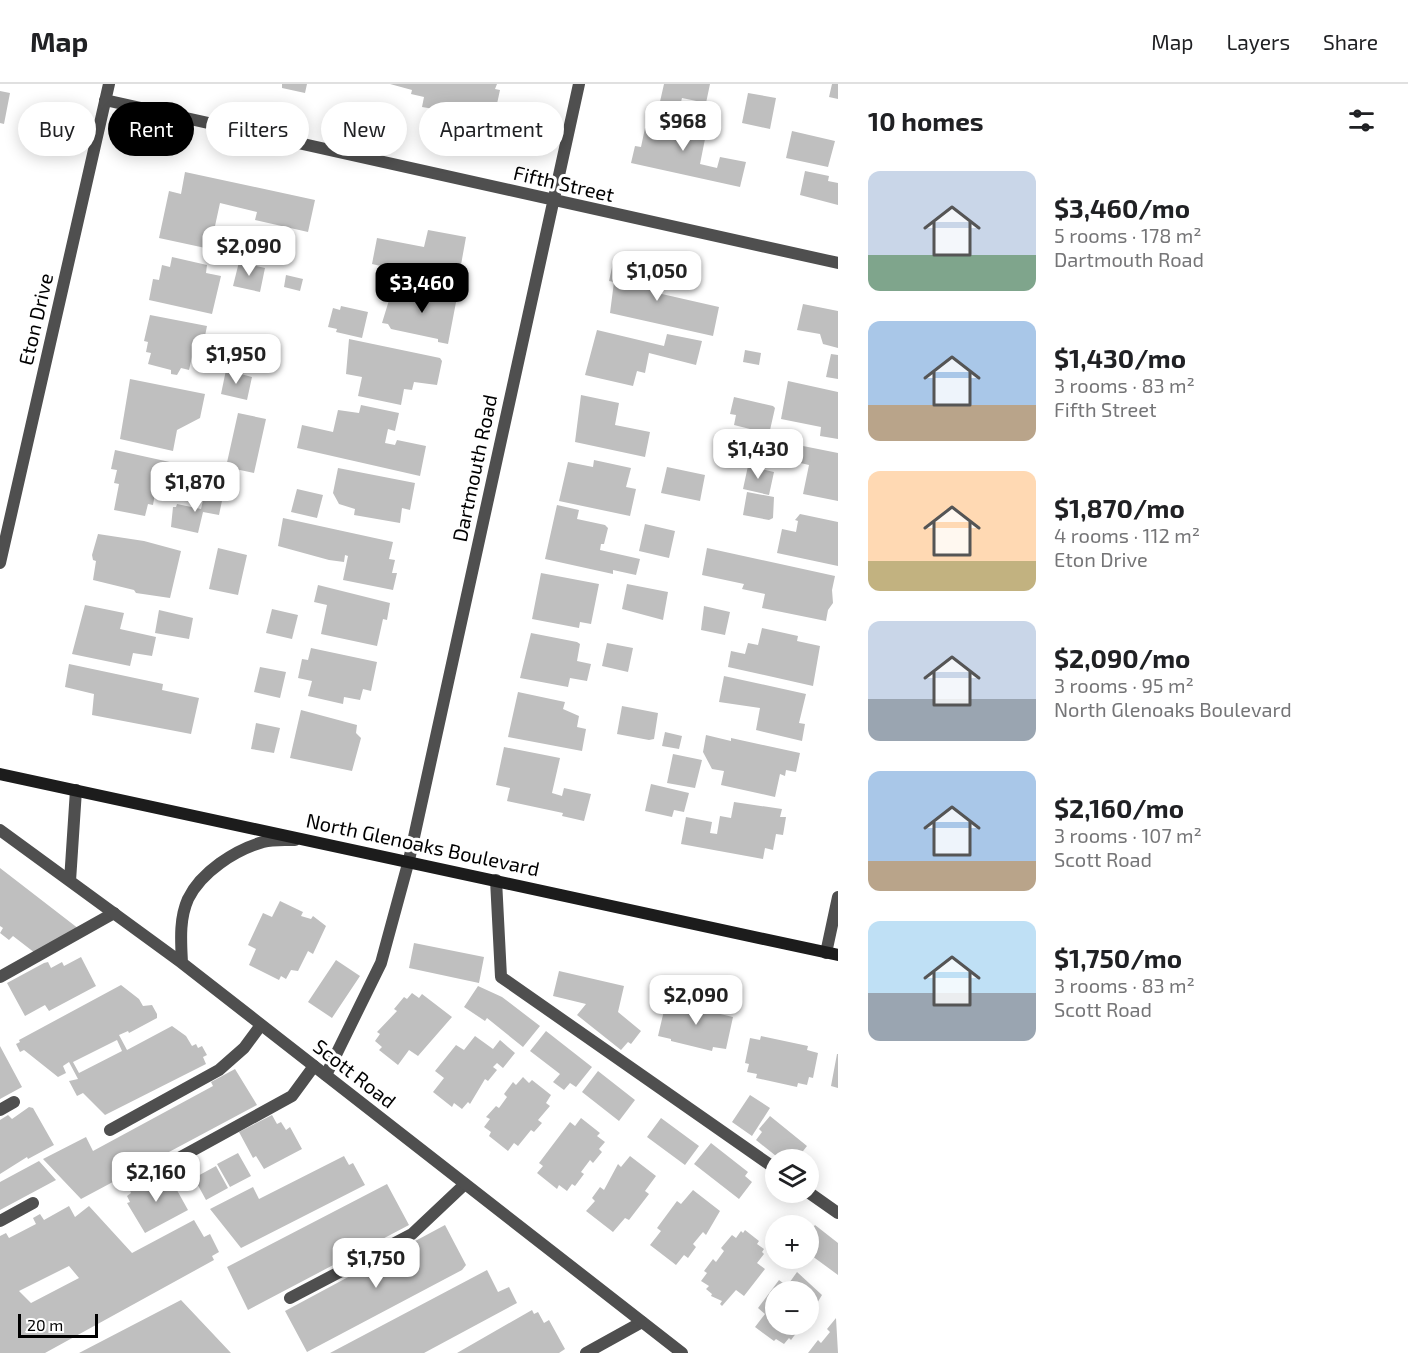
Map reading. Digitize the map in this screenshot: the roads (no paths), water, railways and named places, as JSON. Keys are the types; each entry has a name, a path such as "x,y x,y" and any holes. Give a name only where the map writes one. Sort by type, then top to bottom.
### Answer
{"main road":[{"name":"North Glenoaks Boulevard","path":"0,774 409,860 832,954"}],"street":[{"name":"Eton Drive","path":"0,564 109,84"},
{"name":"Dartmouth Road","path":"326,1075 381,963 409,860 579,84"},
{"name":"Fifth Street","path":"105,99 838,263"},
{"path":"70,881 76,790"},
{"name":"Scott Road","path":"0,830 182,963 682,1353"},
{"path":"182,963 181,930 188,900 202,880 233,854 265,841 307,839"},
{"path":"496,880 501,977 765,1161"},
{"path":"832,954 838,897"},
{"path":"0,977 114,913"},
{"path":"110,1130 219,1070 244,1048 261,1025"},
{"path":"157,1170 292,1096 314,1066"},
{"path":"0,1110 14,1102"},
{"path":"290,1298 412,1234 465,1184"},
{"path":"819,1200 838,1213"},
{"path":"0,1221 33,1203"},
{"path":"586,1353 642,1322"}]}
